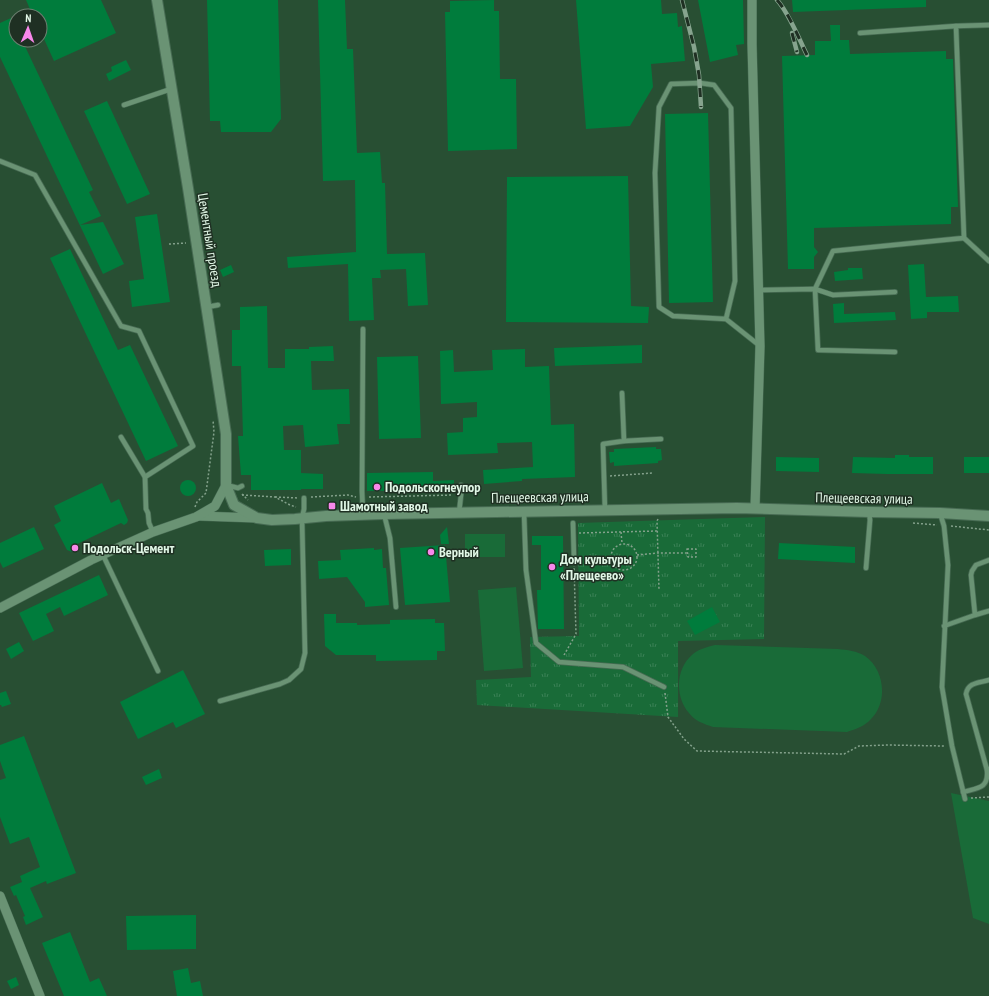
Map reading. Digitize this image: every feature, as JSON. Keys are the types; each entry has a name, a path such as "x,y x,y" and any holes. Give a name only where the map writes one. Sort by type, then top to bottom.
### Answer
{"street":[{"name":"Цементный проезд","path":"157,0 226,434 226,486"},
{"path":"752,0 760,346 755,508"},
{"path":"0,608 92,560 153,532 199,516 215,506 226,486"},
{"name":"Плещеевская улица","path":"226,486 234,505 257,518 272,520 303,514 326,516 755,508 940,513 989,516"},
{"path":"199,516 257,518"},
{"path":"0,896 40,996"}],"lane":[{"path":"860,33 989,25"},
{"path":"956,26 964,238 989,262"},
{"path":"726,319 735,281 730,108 714,85 700,83 671,84 658,107 655,173 659,307 673,316 726,319 760,346"},
{"path":"124,106 171,89"},
{"path":"0,161 35,175 121,326 139,331 193,446 145,477"},
{"path":"895,352 818,350 815,289 833,251 964,238"},
{"path":"758,290 815,289 833,295 895,292"},
{"path":"207,307 218,305"},
{"path":"363,329 363,515"},
{"path":"622,393 624,441"},
{"path":"121,437 145,477 146,509 149,523 153,532"},
{"path":"605,511 603,444 661,438"},
{"path":"459,513 461,485"},
{"path":"226,486 240,487"},
{"path":"220,701 280,684 288,680 301,669 305,653 304,498"},
{"path":"524,512 526,570 536,643 559,662 623,667 664,687"},
{"path":"866,568 870,520 869,512"},
{"path":"940,513 944,526 948,565 942,687 952,746 964,799"},
{"path":"384,514 390,538 396,607"},
{"path":"573,523 574,559"},
{"path":"103,555 158,671"},
{"path":"975,615 971,573 976,564 989,560"},
{"path":"944,626 989,611"},
{"path":"963,792 983,787 988,782 988,769 966,694 970,685 989,680"}],"path":[{"path":"169,244 188,243"},
{"path":"196,502 206,492 214,432 213,418"},
{"path":"604,476 653,473"},
{"path":"240,487 242,495 252,504"},
{"path":"242,495 304,498 348,495 362,498 461,495"},
{"path":"275,497 303,514"},
{"path":"657,521 659,590"},
{"path":"944,526 989,530"},
{"path":"574,533 657,531"},
{"path":"621,532 622,543"},
{"path":"622,543 627,543 635,548 637,555 637,561 631,568 626,570 617,568 610,558 615,547 622,543"},
{"path":"687,549 696,549 696,557 688,557 687,553 687,549"},
{"path":"637,555 687,553"},
{"path":"559,662 576,634 574,559 610,558"},
{"path":"664,687 668,718 684,739 697,751 844,754 859,746 952,746"},
{"path":"964,799 989,797"}],"green space":[{"path":"765,517 764,639 678,641 678,717 477,705 476,680 531,677 530,637 579,636 578,523"},
{"path":"465,534 505,534 505,557 465,557"},
{"path":"516,587 523,668 484,671 478,590"},
{"path":"715,645 838,649 859,653 872,662 877,669 882,686 880,704 876,712 866,724 847,732 710,726 691,716 681,699 679,683 680,675 687,660 698,651"},
{"path":"951,793 989,801 989,924 973,918"}],"building":[{"path":"26,0 101,0 116,33 54,61 48,48 48,8 30,8"},
{"path":"207,0 278,0 281,119 271,132 221,132 220,121 210,121"},
{"path":"318,0 345,0 347,49 353,49 357,153 380,152 382,183 385,183 387,254 425,253 428,305 408,306 406,269 380,270 381,278 372,278 374,320 349,321 348,264 288,268 287,257 356,252 355,180 323,181"},
{"path":"494,0 494,11 499,11 500,79 516,79 517,149 448,151 445,12 450,12 450,1"},
{"path":"576,0 661,0 662,14 677,13 678,27 682,26 685,61 651,64 653,87 630,126 586,129"},
{"path":"698,0 743,0 744,44 736,45 738,55 710,62"},
{"path":"792,0 926,0 926,7 793,12"},
{"path":"8,19 8,48 26,48 93,190 89,192 101,216 80,225 103,222 124,264 103,274 0,57 0,23"},
{"path":"830,25 840,25 840,40 849,40 850,54 946,51 946,59 953,59 958,207 951,207 951,224 814,228 814,247 818,252 814,257 814,269 788,269 782,56 815,55 815,41 831,41"},
{"path":"126,60 131,70 109,81 106,74 112,71 111,67"},
{"path":"107,101 150,194 127,204 84,111"},
{"path":"708,113 713,302 669,303 665,114"},
{"path":"628,176 631,306 649,307 648,323 506,322 507,177"},
{"path":"157,214 170,302 132,307 129,281 144,279 135,217"},
{"path":"70,249 118,350 130,345 178,446 146,461 50,258"},
{"path":"924,264 926,297 958,296 959,312 927,312 927,318 911,319 908,265"},
{"path":"231,265 234,272 223,277 220,270"},
{"path":"848,268 862,268 863,279 835,281 834,272 848,270"},
{"path":"844,303 844,314 895,312 896,320 834,323 833,304"},
{"path":"267,306 268,368 285,368 285,349 309,349 309,347 333,346 334,361 311,361 312,390 349,389 350,424 337,424 339,444 305,447 303,425 283,426 284,450 301,450 301,473 323,474 323,489 251,490 251,475 241,475 238,436 243,436 241,366 232,366 232,330 240,330 240,307"},
{"path":"642,345 642,363 555,366 554,348"},
{"path":"525,349 525,367 549,366 551,425 574,424 575,477 522,479 522,481 484,484 483,470 533,467 532,442 497,443 498,453 448,455 447,433 463,432 463,418 477,417 477,402 441,404 440,351 453,350 454,372 493,370 492,350"},
{"path":"418,356 421,438 379,439 377,357"},
{"path":"656,447 656,449 661,449 662,460 658,461 658,463 614,466 614,462 610,463 609,452 614,452 614,449"},
{"path":"895,455 909,455 909,457 933,457 933,474 852,473 853,457 895,458"},
{"path":"776,457 819,458 819,472 776,471"},
{"path":"964,457 989,457 989,473 964,473"},
{"path":"433,472 433,481 454,480 454,490 367,491 367,473"},
{"path":"188,480 195,485 196,488 191,495 188,496 181,491 180,488 185,481"},
{"path":"102,483 111,503 119,499 128,520 127,523 124,525 121,523 73,546 72,552 67,550 54,525 61,521 54,506"},
{"path":"34,527 44,549 3,568 0,562 0,543"},
{"path":"447,527 449,544 441,544 440,535"},
{"name":"Дом культуры «Плещеево»","path":"532,536 563,536 564,629 538,629 537,590 541,590 541,545 532,545"},
{"path":"779,543 855,547 855,563 778,559"},
{"path":"445,545 450,602 405,605 400,548"},
{"path":"374,548 374,550 382,549 383,568 386,568 389,605 365,607 365,602 347,577 319,579 318,561 341,560 340,550"},
{"path":"291,549 291,565 265,566 264,550"},
{"path":"99,575 108,595 64,616 60,607 46,614 54,631 33,641 19,613"},
{"path":"712,607 720,622 695,635 687,621"},
{"path":"324,614 336,614 336,623 357,623 357,625 390,624 390,620 435,619 435,623 444,623 445,651 437,651 437,660 376,661 376,655 336,655 325,646"},
{"path":"19,642 24,651 11,659 6,649"},
{"path":"183,670 205,714 176,728 173,722 138,739 120,702"},
{"path":"6,691 11,704 2,707 0,705 0,693"},
{"path":"24,736 76,873 47,884 46,881 30,888 43,917 26,925 23,917 25,916 16,895 14,896 10,887 22,882 20,876 40,867 29,837 10,844 0,817 0,780 6,778 0,761 0,745"},
{"path":"159,769 162,778 146,785 142,777"},
{"path":"196,915 196,949 127,950 126,916"},
{"path":"70,932 90,982 99,978 107,996 64,996 42,943"},
{"path":"188,968 191,983 200,981 203,996 177,996 173,971"},
{"path":"16,977 19,985 11,989 7,981"}],"railway":[{"path":"682,0 694,47 699,75 701,107"},
{"path":"777,0 790,19 807,55"},
{"path":"792,33 797,52"}],"place":[{"name":"Подольскогнеупор","path":"377,487"},
{"name":"Шамотный завод","path":"332,506"},
{"name":"Подольск-Цемент","path":"75,548"},
{"name":"Верный","path":"431,552"},
{"name":"Дом культуры «Плещеево»","path":"552,567"}]}
